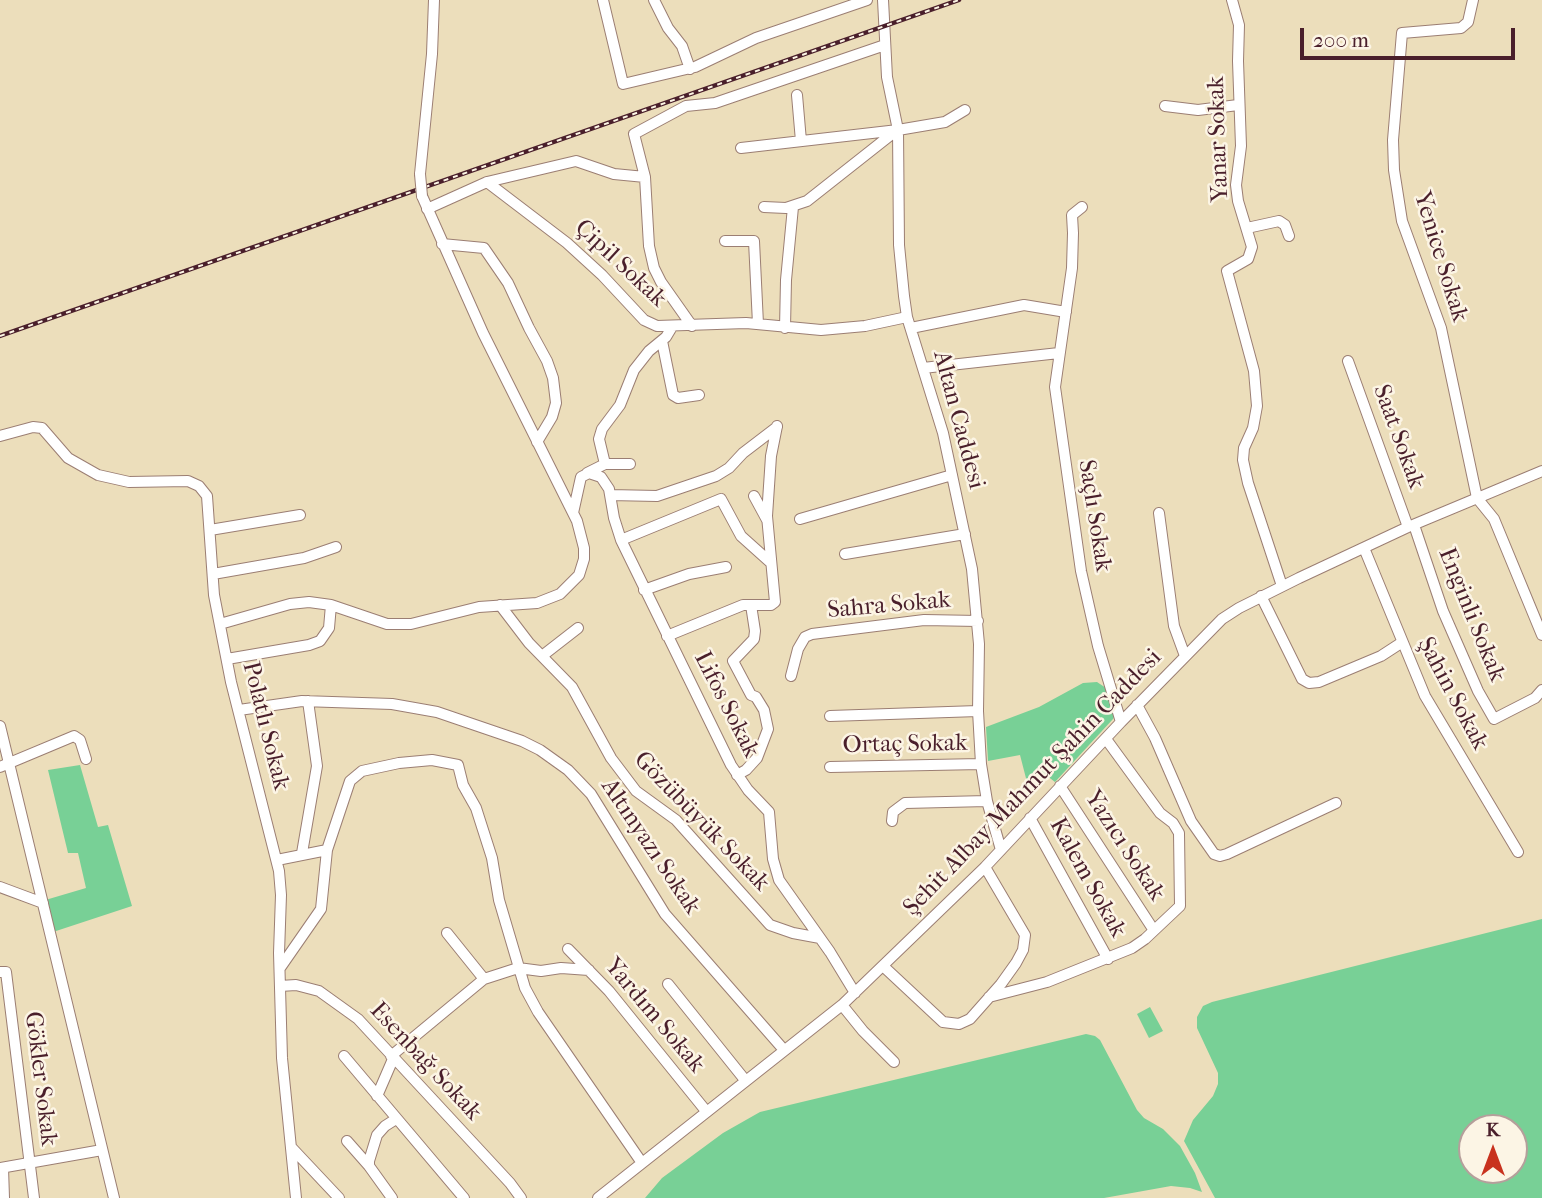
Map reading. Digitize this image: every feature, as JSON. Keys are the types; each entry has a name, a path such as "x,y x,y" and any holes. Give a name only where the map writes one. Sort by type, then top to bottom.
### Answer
{"street":[{"path":"220,624 290,604 309,602 331,605 387,624 400,625 432,620 471,609 528,605 551,599 579,575 584,548 573,513 483,333 422,196 421,156 432,54 434,0"},
{"path":"603,0 623,84 690,69 756,38 867,0"},
{"path":"654,0 668,28 682,46 690,69"},
{"name":"Altan Caddesi","path":"883,0 887,77 898,130 900,260 907,317 943,433 965,534 978,621 981,764 1001,850"},
{"name":"Yanar Sokak","path":"1232,0 1239,25 1238,105 1241,146 1236,185 1240,208 1252,243 1250,256 1227,271 1254,371 1257,399 1255,421 1244,448 1243,460 1282,586"},
{"name":"Yenice Sokak","path":"1473,0 1468,22 1461,28 1402,33 1393,155 1402,221 1441,328 1477,498"},
{"path":"692,326 654,268 649,246 645,177 634,134 686,106 715,103 886,45"},
{"path":"797,95 801,141"},
{"path":"1166,106 1198,110 1238,105"},
{"path":"741,148 898,130 945,122 965,110"},
{"path":"764,207 778,209 793,206 814,196 898,130"},
{"path":"426,209 487,182 576,161 603,172 645,177"},
{"name":"Çipil Sokak","path":"487,182 529,212 585,259 644,320 657,326 737,323 835,330 907,317"},
{"path":"785,328 786,280 793,206"},
{"name":"Saçlı Sokak","path":"1082,207 1072,215 1073,250 1055,387 1077,547 1091,620 1121,722"},
{"path":"1247,228 1279,221 1285,225 1289,236"},
{"path":"725,241 754,241 758,324"},
{"path":"442,244 484,247 508,283 547,361 553,378 556,403 552,417 537,442"},
{"path":"911,328 1024,306 1066,312"},
{"path":"605,464 600,439 602,429 620,405 638,363 662,341 672,327"},
{"path":"662,341 673,395 678,398 699,395"},
{"path":"923,368 1059,353"},
{"name":"Saat Sokak","path":"1348,361 1411,526"},
{"path":"586,473 601,477 610,495 657,496 729,468 777,426 771,456 767,521 775,602 771,605 743,605 667,636"},
{"name":"Polatlı Sokak","path":"0,436 37,427 48,433 68,458 98,475 129,482 184,481 196,484 207,496 213,573 226,659 277,860 281,895 282,1058 296,1198"},
{"path":"573,513 578,482 586,473 605,464 630,464"},
{"name":"Şehit Albay Mahmut Şahin Caddesi","path":"598,1198 842,1005 985,867 1222,619 1282,586 1411,526 1542,471"},
{"path":"800,519 952,475"},
{"name":"Lifos Sokak","path":"610,495 621,540 667,636 737,775 769,812 776,873 855,992"},
{"path":"754,496 767,521"},
{"path":"1477,498 1494,519 1542,635"},
{"path":"621,540 722,499 741,536 770,562"},
{"path":"1159,513 1174,626 1185,656"},
{"path":"210,530 300,515"},
{"name":"Enginli Sokak","path":"1411,526 1443,611 1478,691 1494,719 1535,698 1542,690"},
{"path":"845,554 965,534"},
{"path":"213,573 304,558 337,547"},
{"name":"Şahin Sokak","path":"1364,548 1425,696 1518,852"},
{"path":"644,590 689,575 726,567"},
{"path":"1261,597 1302,679 1309,683 1316,684 1381,656 1401,643"},
{"path":"226,659 320,641 329,628 331,605"},
{"name":"Gözübüyük Sokak","path":"500,605 577,693 611,758 636,791 676,820 770,925 793,933 820,937"},
{"path":"737,775 757,758 768,729 764,710 751,695 733,661 754,639 751,605"},
{"name":"Sahra Sokak","path":"791,676 798,649 805,637 812,634 924,620 978,621"},
{"path":"542,656 578,628"},
{"path":"302,853 317,766 308,701"},
{"name":"Altınyazı Sokak","path":"239,710 308,701 373,703 437,712 522,741 557,762 578,779 597,802 665,914 784,1050"},
{"path":"1137,705 1155,738 1191,821 1214,854 1227,854 1336,803"},
{"path":"830,716 978,711"},
{"path":"0,726 5,765 43,903 114,1198"},
{"path":"5,765 74,736 81,742 86,759"},
{"path":"989,997 1047,982 1132,948 1180,906 1178,833 1173,823 1160,813 1105,739"},
{"path":"280,969 321,909 327,850 345,789 356,775 368,769 418,761 441,761 458,765 463,785 475,808 492,858 499,900 518,968 538,1012 642,1163"},
{"name":"Ortaç Sokak","path":"830,767 981,764"},
{"name":"Yazıcı Sokak","path":"1060,786 1153,929"},
{"path":"892,821 893,812 905,803 988,801"},
{"name":"Kalem Sokak","path":"1030,818 1108,959"},
{"path":"277,860 327,850"},
{"path":"883,966 940,1020 959,1024 966,1021 989,997 1020,956 1025,935 985,867"},
{"path":"0,887 43,903"},
{"path":"447,933 484,979"},
{"name":"Yardım Sokak","path":"568,949 589,970 706,1111"},
{"path":"377,1096 392,1057 484,979 518,968 541,971 572,968 589,970"},
{"name":"Gökler Sokak","path":"0,972 6,972 5,1003 34,1198"},
{"path":"668,984 745,1080"},
{"name":"Esenbağ Sokak","path":"280,986 304,986 327,995 358,1019 521,1198"},
{"path":"842,1005 894,1062"},
{"path":"344,1056 464,1198"},
{"path":"369,1167 370,1151 377,1135 396,1119"},
{"path":"347,1141 393,1198"},
{"path":"291,1147 339,1198"},
{"path":"4,1198 1,1168 30,1165 102,1150"}],"green space":[{"path":"1097,682 1106,688 1115,715 1055,782 1042,772 1028,786 1020,755 988,761 986,727 1039,707 1083,683"},
{"path":"80,765 98,827 108,825 132,906 50,933 42,901 86,888 78,853 68,853 48,770"},
{"path":"1542,919 1542,1198 1215,1198 1184,1141 1193,1120 1213,1096 1218,1084 1218,1073 1197,1028 1197,1017 1203,1006"},
{"path":"1150,1007 1163,1031 1149,1038 1137,1014"},
{"path":"1086,1034 1100,1040 1137,1110 1144,1118 1163,1129 1180,1146 1202,1192 1171,1186 1104,1198 645,1198 662,1178 723,1133 760,1112"}],"railway":[{"path":"0,336 959,0"}]}
